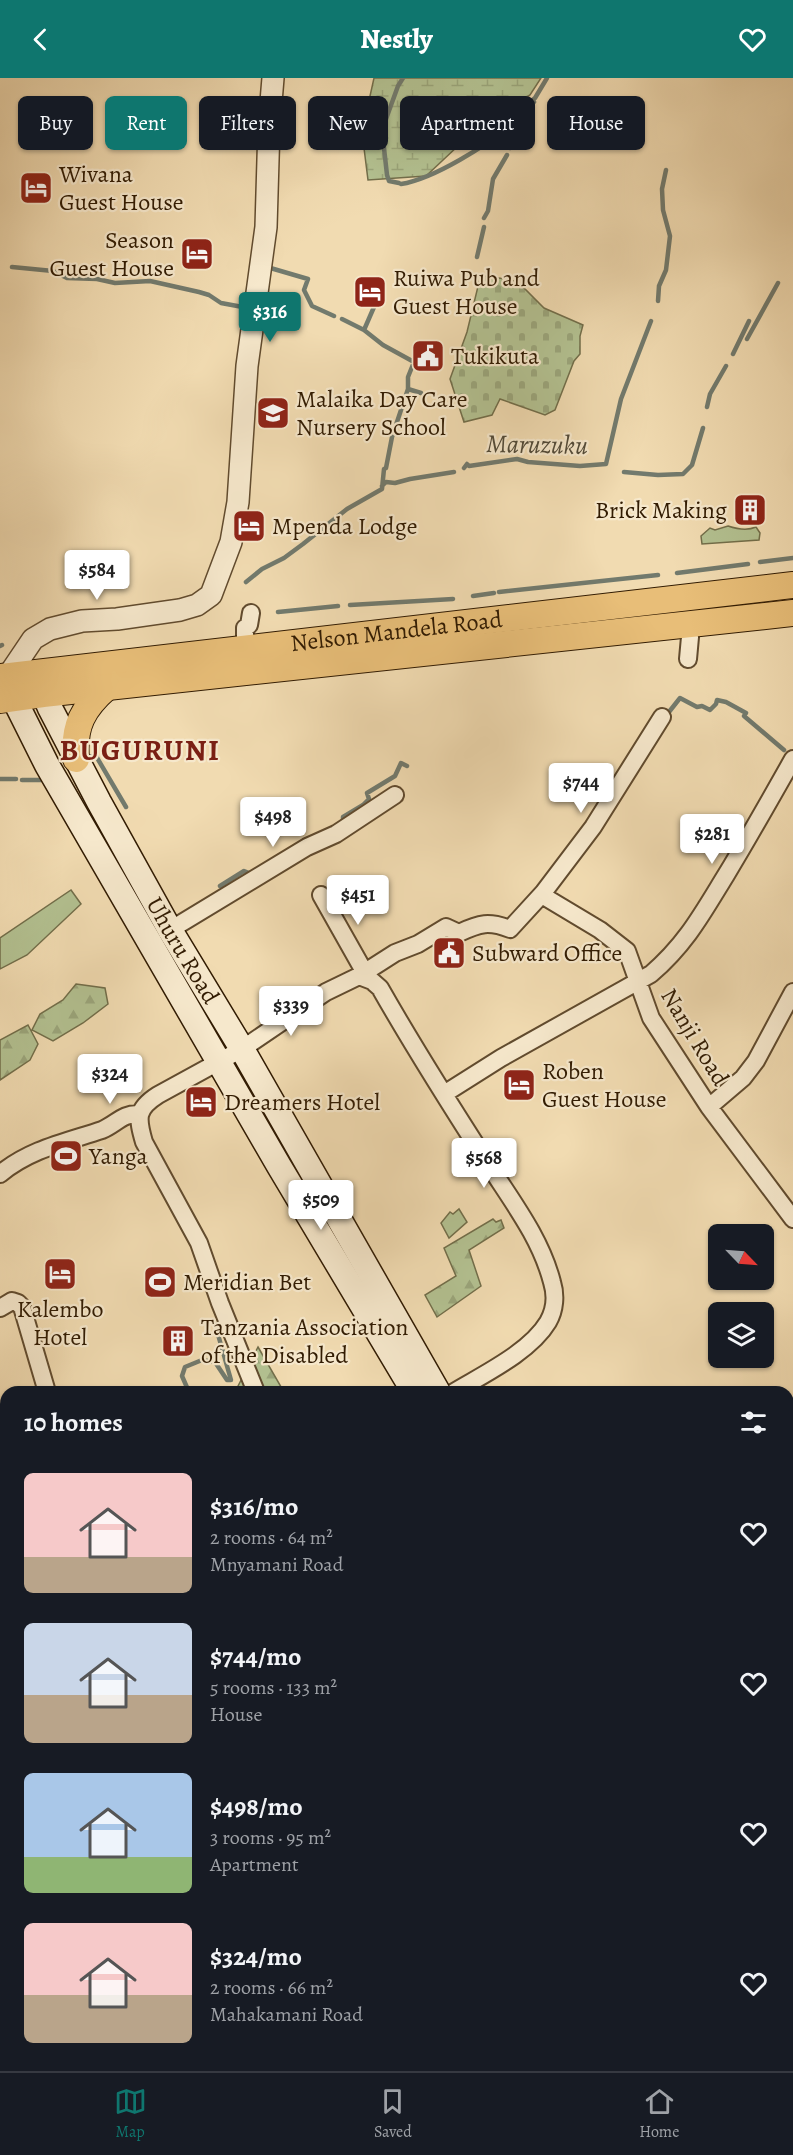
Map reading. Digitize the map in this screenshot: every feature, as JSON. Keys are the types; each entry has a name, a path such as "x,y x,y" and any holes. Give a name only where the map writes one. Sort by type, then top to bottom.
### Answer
{"main road":[{"name":"Nelson Mandela Road","path":"34,673 793,585"},
{"name":"Nelson Mandela Road","path":"34,673 107,687 793,613"},
{"path":"6,688 34,673"},
{"name":"Uhuru Road","path":"34,673 76,759 170,930 242,1049 435,1386"},
{"path":"76,759 75,744 79,723 86,708 107,687"},
{"name":"Uhuru Road","path":"6,688 47,765 219,1062 410,1386"}],"street":[{"path":"6,688 34,673 33,639 50,629 65,624 165,613 197,605 211,595 231,542 237,510 247,366 266,226 273,78"},
{"path":"245,648 245,628 249,625 251,613"},
{"path":"688,659 690,637"},
{"path":"254,1386 220,1304 199,1243 144,1142 139,1114 147,1102 242,1049 320,996 446,927 459,933 475,926 495,923 510,929 543,893 593,827 662,717"},
{"name":"Nanji Road","path":"793,759 751,834 686,939 651,974 637,981 651,1018 709,1107 793,1220"},
{"path":"170,930 307,847 336,834 395,795"},
{"path":"444,1094 501,1058 637,981 630,954 624,948 600,930 545,897 543,893"},
{"path":"321,895 362,974 380,988 444,1094 521,1214 544,1258 553,1284 555,1300 549,1321 534,1341 463,1386"},
{"path":"709,1107 749,1070 793,992"},
{"path":"0,1174 22,1158 68,1139 104,1129 128,1114 139,1114"},
{"path":"0,1308 12,1301 22,1307 45,1386"}],"green space":[{"path":"374,78 541,78 528,96 400,96 400,150 454,150 426,176 368,180 364,150 388,150 388,96 370,96"},
{"path":"486,276 511,280 520,284 544,308 583,325 580,336 580,354 574,361 555,410 545,415 500,399 492,415 464,422 450,379 467,332 480,278"},
{"path":"728,526 742,529 756,527 760,533 759,540 702,544 701,536 710,528 715,530"},
{"path":"71,890 81,904 27,955 0,969 0,938"},
{"path":"76,984 105,988 108,1004 83,1023 53,1041 32,1030 40,1014 63,1000"},
{"path":"28,1025 38,1044 30,1060 0,1080 0,1040"},
{"path":"459,1209 467,1222 449,1238 441,1223 450,1212 453,1214"},
{"path":"493,1219 496,1222 501,1220 504,1228 469,1250 481,1286 437,1317 425,1295 456,1276 444,1248"},
{"path":"258,1347 281,1386 238,1386"}],"waterway":[{"path":"399,183 389,181 387,175 382,130 403,78"},
{"path":"535,98 547,78"},
{"path":"401,184 429,175 477,150"},
{"path":"484,218 488,211 493,179 507,155"},
{"path":"658,301 659,286 666,270 670,236 663,210 662,189 666,170"},
{"path":"477,257 484,227"},
{"path":"12,267 53,271 67,278 97,279 115,283 150,281 199,292 221,303 248,308"},
{"path":"267,267 308,279 304,290 312,306 334,316"},
{"path":"747,339 778,283"},
{"path":"364,330 374,307"},
{"path":"246,582 262,569 284,558 347,509 382,489 384,469 392,437 408,389 408,377 414,362 383,345 364,330 342,319"},
{"name":"Maruzuku","path":"464,468 467,464 469,466 517,459 580,466 606,464 621,399 651,321"},
{"path":"733,354 749,321"},
{"path":"707,407 710,394 726,366"},
{"path":"408,389 421,393"},
{"path":"624,472 658,475 683,474 692,465 703,428"},
{"path":"382,486 386,482 395,483 454,472"},
{"path":"760,562 793,558"},
{"path":"677,573 748,564"},
{"path":"499,592 658,575"},
{"path":"473,596 494,593"},
{"path":"350,605 453,599"},
{"path":"278,612 338,606"},
{"path":"665,717 680,698 697,707 702,706 710,710 717,700 726,702 746,713 744,716 784,750"},
{"path":"86,757 96,756 126,807"},
{"path":"343,823 343,817 369,799 367,793 395,776 401,763 407,766"},
{"path":"0,779 16,779"},
{"path":"22,780 47,780"},
{"path":"220,886 244,871 254,875"},
{"path":"186,1386 182,1376 185,1367 202,1360 215,1362 227,1380 231,1380 215,1324"}],"place":[{"name":"Wivana Guest House","path":"36,188"},
{"name":"Season Guest House","path":"197,254"},
{"name":"Ruiwa Pub and Guest House","path":"370,292"},
{"name":"Tukikuta","path":"428,356"},
{"name":"Malaika Day Care Nursery School","path":"273,413"},
{"name":"Brick Making","path":"750,510"},
{"name":"Mpenda Lodge","path":"249,526"},
{"name":"Subward Office","path":"449,953"},
{"name":"Roben Guest House","path":"519,1085"},
{"name":"Dreamers Hotel","path":"201,1102"},
{"name":"Yanga","path":"66,1156"},
{"name":"Kalembo Hotel","path":"60,1274"},
{"name":"Meridian Bet","path":"160,1282"},
{"name":"Tanzania Association of the Disabled","path":"178,1341"}],"district":[{"name":"BUGURUNI","path":"140,750"}]}
